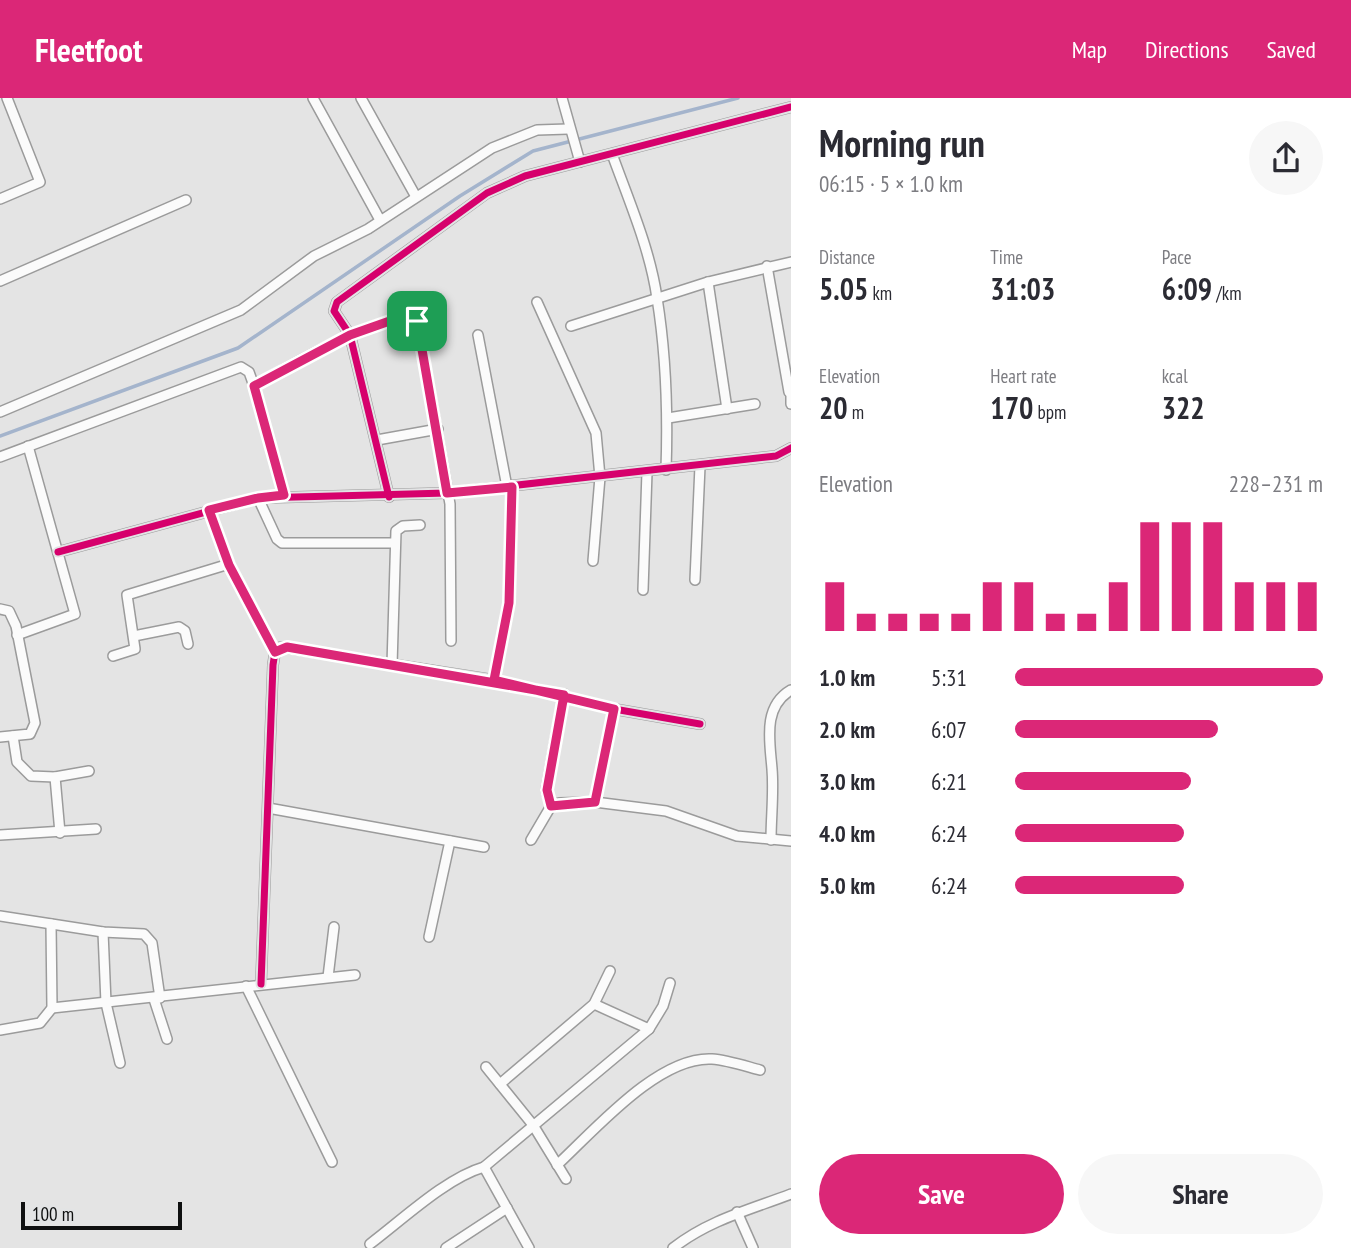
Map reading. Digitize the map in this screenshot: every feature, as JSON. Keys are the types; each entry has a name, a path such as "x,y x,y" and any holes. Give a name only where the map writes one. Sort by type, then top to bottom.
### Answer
{"street":[{"path":"0,200 40,182 7,98"},
{"path":"313,98 380,220"},
{"path":"361,98 415,195"},
{"path":"562,98 568,129 580,162"},
{"path":"389,497 350,335 334,312 337,302 487,193 524,176 791,107"},
{"path":"0,412 241,310 314,256 380,220 415,195 516,137 537,130 568,129"},
{"path":"612,154 645,248 657,297 668,418 666,470"},
{"path":"0,281 186,200"},
{"path":"571,326 708,282 791,262"},
{"path":"766,266 791,404"},
{"path":"708,282 727,409"},
{"path":"537,302 596,433 600,477 593,561"},
{"path":"254,386 350,335 401,317 411,317 417,321 438,429 452,529 450,641"},
{"path":"478,335 509,487 509,603 494,680"},
{"path":"0,457 241,367 250,372 284,495"},
{"path":"668,418 755,404"},
{"path":"377,440 438,429"},
{"path":"17,635 75,614 29,446"},
{"path":"58,552 258,498 336,494 389,497 447,493 700,466 776,456 791,449"},
{"path":"695,580 700,466"},
{"path":"643,590 647,472"},
{"path":"258,498 277,539 282,543 395,543"},
{"path":"209,510 229,565 275,652 261,984"},
{"path":"392,665 395,543 398,528 420,526"},
{"path":"113,656 135,649 126,600 130,593 229,565"},
{"path":"0,609 9,611 14,618 35,723 30,734 0,737"},
{"path":"134,636 179,627 185,631 188,644"},
{"path":"275,652 287,647 494,680 614,709 700,724"},
{"path":"771,840 772,769 767,739 772,714 791,690"},
{"path":"531,839 551,806 547,790 564,695"},
{"path":"595,802 614,709"},
{"path":"13,736 17,762 23,771 31,776 55,777 89,771"},
{"path":"55,777 61,833"},
{"path":"551,806 595,802 666,811 737,836 791,841"},
{"path":"268,808 484,847"},
{"path":"0,835 96,829"},
{"path":"429,937 450,841"},
{"path":"0,916 103,932 144,934 149,937 157,998 167,1039"},
{"path":"0,1030 40,1023 52,1008 51,924"},
{"path":"328,977 334,927"},
{"path":"103,932 106,1003 120,1063"},
{"path":"500,1084 594,1004 610,971"},
{"path":"52,1008 355,975"},
{"path":"370,1244 442,1191 472,1171 484,1167 649,1028 663,1006 670,983"},
{"path":"246,986 332,1162"},
{"path":"594,1004 649,1028"},
{"path":"557,1165 639,1090 671,1069 688,1062 712,1059 760,1070"},
{"path":"486,1067 533,1125 566,1179"},
{"path":"484,1167 529,1248"},
{"path":"673,1248 694,1231 737,1212 791,1194"},
{"path":"446,1248 507,1208"},
{"path":"737,1212 753,1248"}],"waterway":[{"path":"0,436 238,348 460,196 533,151 738,98"}],"cycle path":[{"path":"389,497 350,335 334,311 337,302 487,193 525,176 791,107"},
{"path":"58,552 258,498 447,493 776,456 791,448"},
{"path":"261,984 273,665 275,652 281,647 494,680 614,709 700,724"}],"route":[{"path":"417,321 411,317 401,317 350,335 254,386 284,495 258,498 209,510 229,565 275,652 287,647 423,671 494,680 564,695 550,764 547,790 551,806 559,803 595,802 614,709 564,695 494,680 509,603 512,487 447,493 438,429 417,321"}]}
